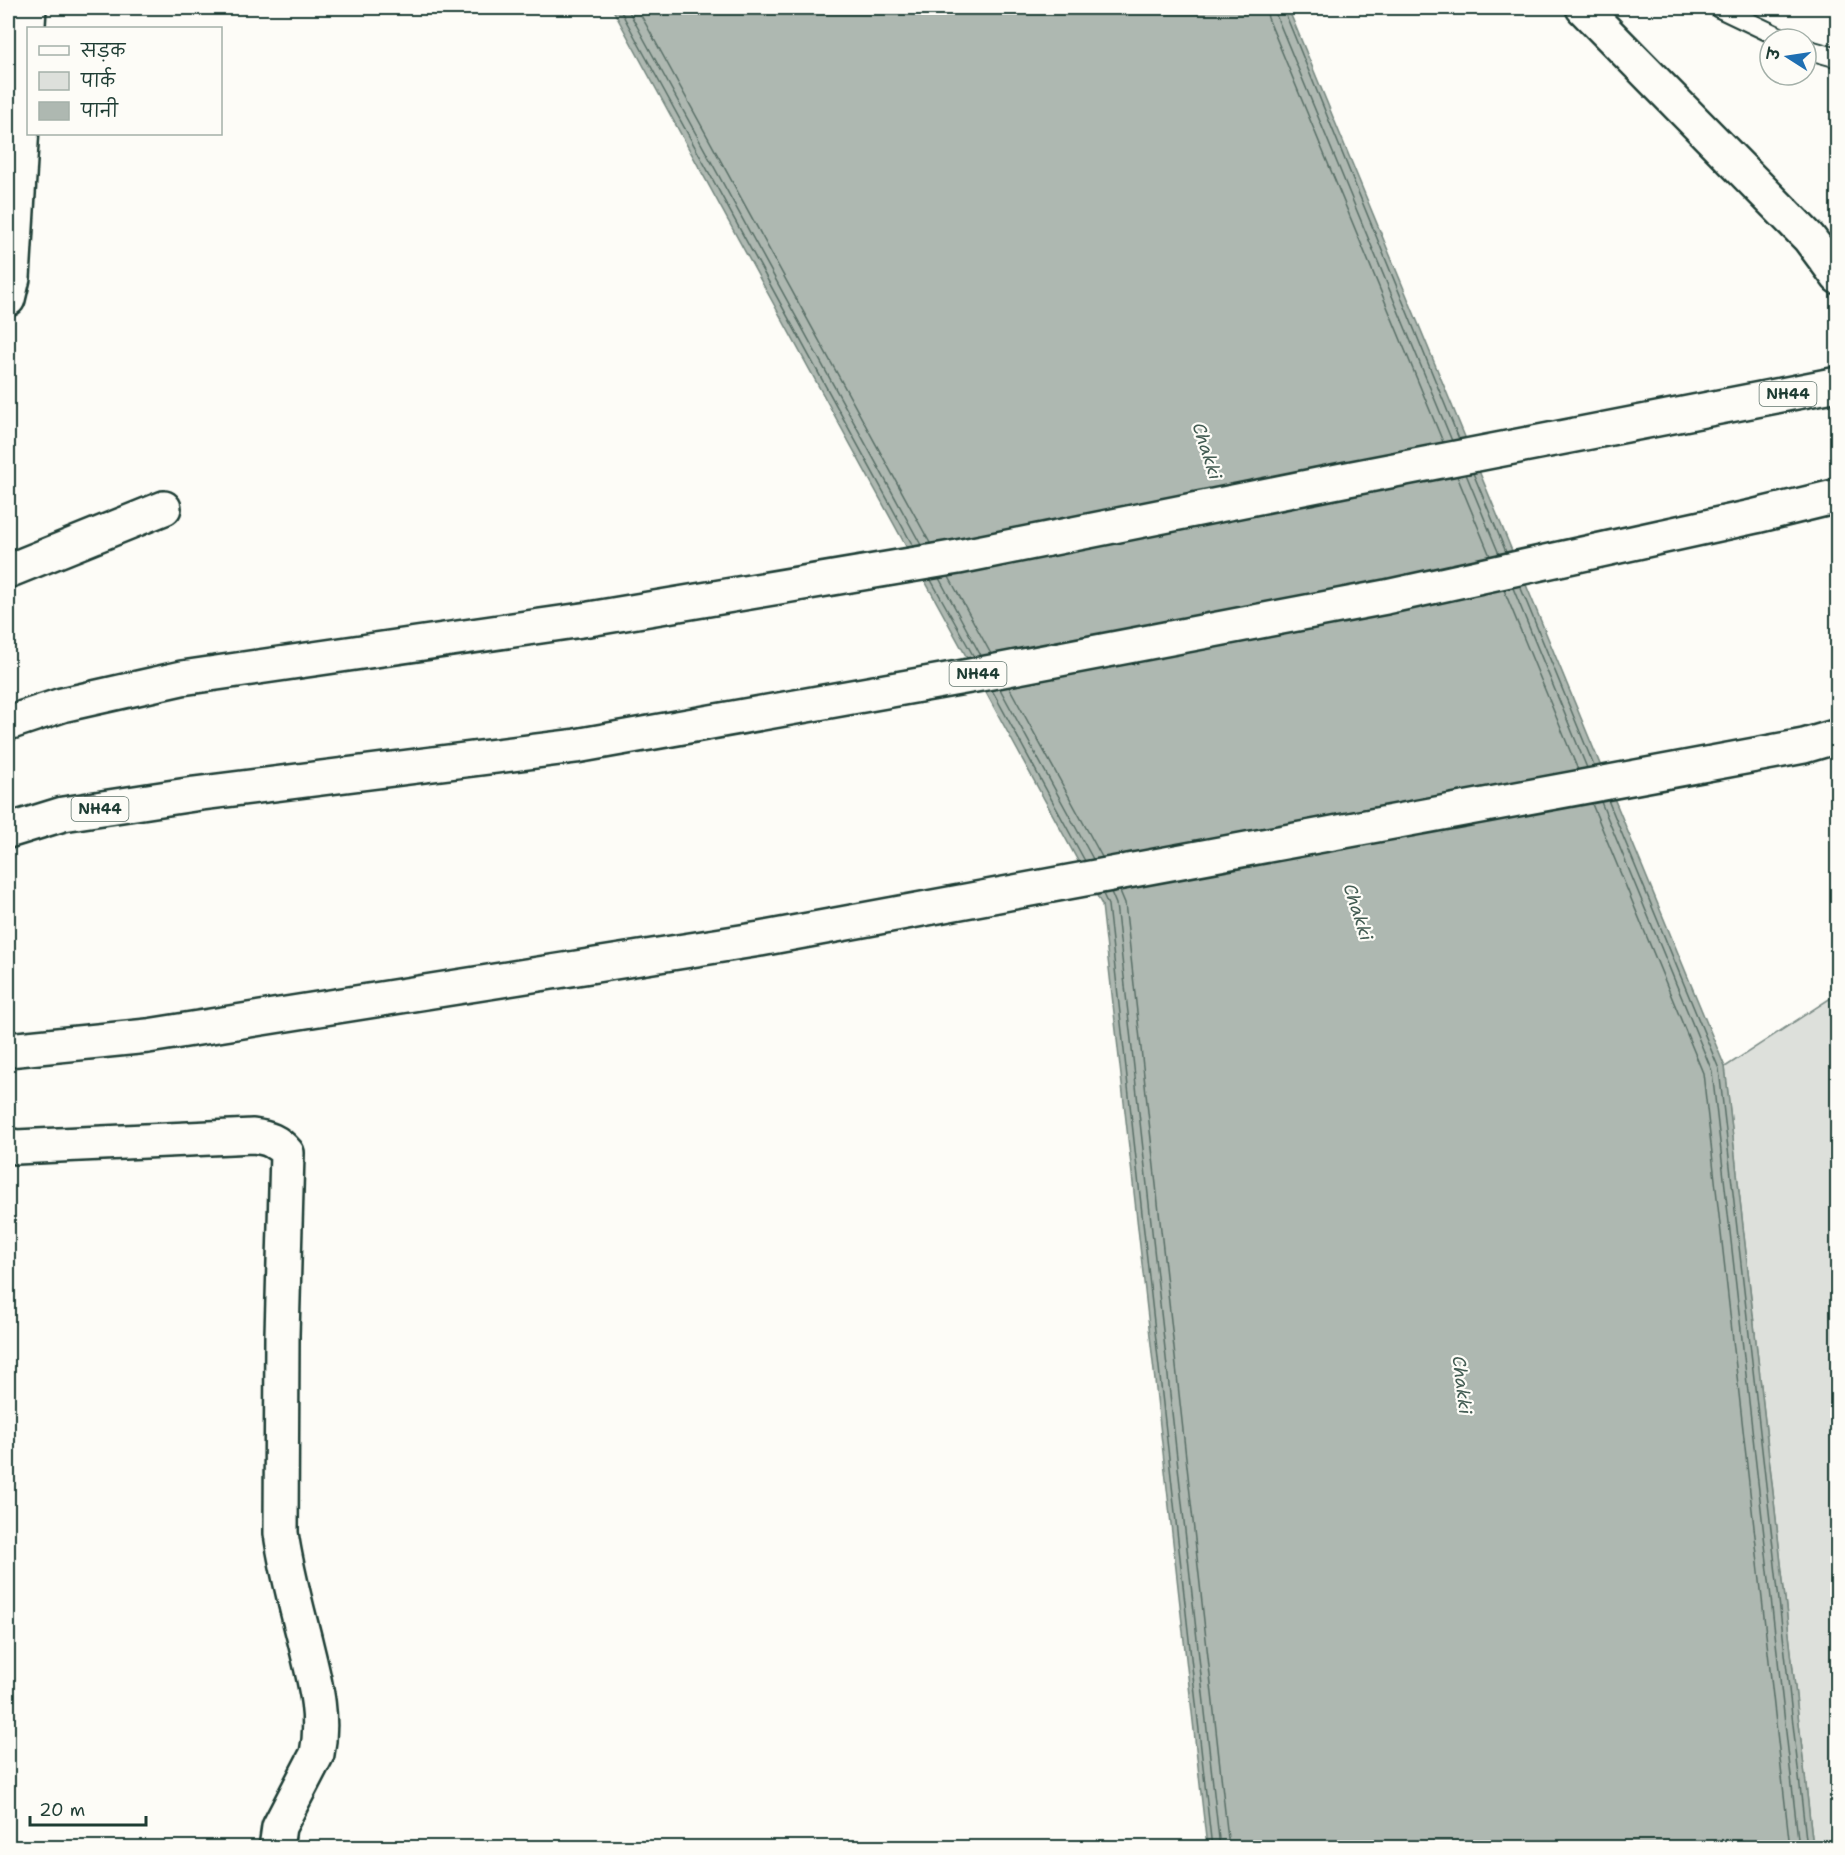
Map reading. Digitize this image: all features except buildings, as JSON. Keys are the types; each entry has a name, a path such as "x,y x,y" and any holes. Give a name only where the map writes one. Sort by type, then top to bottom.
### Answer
{"main road":[{"path":"8,299 13,278 28,8"},
{"path":"1583,8 1809,238 1838,277"},
{"name":"NH44","path":"8,723 62,705 182,678 590,619 958,557 1360,476 1838,384"},
{"name":"NH44","path":"8,831 63,814 194,794 576,746 969,676 1386,597 1838,496"},
{"path":"8,571 164,508"},
{"path":"8,1050 148,1036 760,939 1804,746 1838,736"},
{"path":"8,1145 16,1147 253,1136 269,1138 287,1153 282,1335 281,1533 285,1562 320,1702 317,1754 279,1827 276,1848"}],"lane":[{"path":"1719,8 1759,27"},
{"path":"1818,52 1838,58"}],"green space":[{"path":"1837,994 1837,1847 1813,1847 1725,1067"}],"water":[{"name":"Chakki","path":"612,8 1288,8 1725,1067 1813,1847 1207,1847 1102,905"}]}
